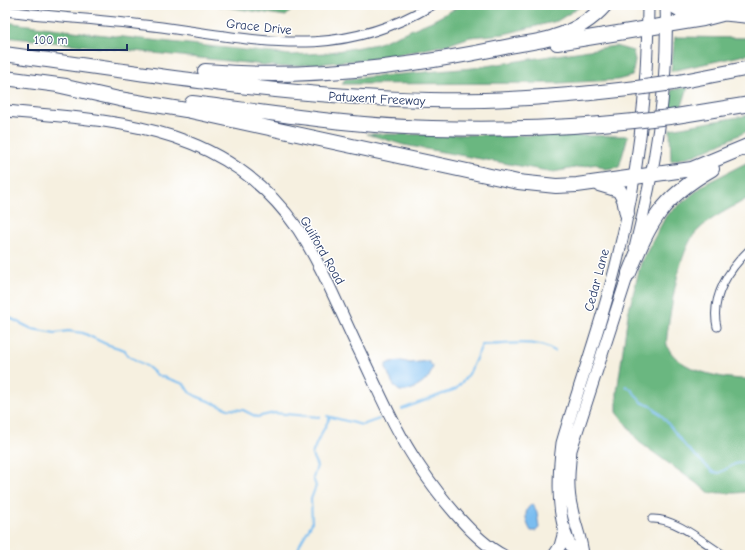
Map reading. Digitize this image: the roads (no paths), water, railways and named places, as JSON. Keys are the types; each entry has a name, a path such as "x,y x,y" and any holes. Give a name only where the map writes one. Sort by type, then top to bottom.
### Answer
{"highway":[{"path":"487,52 561,35 579,26 605,5"},
{"path":"672,5 679,9 750,16"},
{"path":"5,53 222,73 293,74 358,70 538,46 703,19 726,13"},
{"name":"Patuxent Freeway","path":"5,53 323,95 377,98 488,100 557,96 673,83 750,68"},
{"name":"Patuxent Freeway","path":"5,78 321,120 424,128 541,128 670,117 750,104"},
{"path":"57,85 119,99 186,110 518,182 556,186 652,176 692,169 750,146"},
{"path":"629,274 646,234 670,199 692,180 750,146"},
{"path":"595,183 618,190 624,199 626,214"}],"main road":[{"name":"Cedar Lane","path":"577,555 572,549 565,528 559,488 558,467 562,443 615,269 634,177 642,126 648,5"},
{"path":"660,5 661,16 667,24"},
{"name":"Cedar Lane","path":"583,555 570,501 569,469 571,450 629,274 652,176 663,92 667,24 666,5"},
{"name":"Guilford Road","path":"5,112 124,123 161,132 213,153 256,184 288,217 304,239 325,279 386,408 412,456 452,508 491,552 504,555"},
{"path":"554,555 560,546 565,528"}],"street":[{"name":"Grace Drive","path":"5,11 152,26 266,41 304,43 344,39 374,32 403,21 432,5"},
{"path":"717,326 714,309 720,290 734,268 750,249"},
{"path":"652,519 660,519 675,524 724,555"}],"water":[{"path":"402,361 410,363 428,361 433,367 425,381 417,387 408,391 403,391 394,386 386,368 386,364"},
{"path":"533,504 537,513 539,528 536,531 531,531 526,516 527,509"}],"waterway":[{"path":"5,313 8,317 32,329 55,333 68,331 83,333 106,344 125,350 127,355 148,367 157,375 184,384 189,392 196,396 228,409 243,410 257,417 274,413 320,417"},
{"path":"402,409 456,389 469,374 482,345 529,343 555,351"},
{"path":"626,386 632,390 641,402 651,406 663,417 687,448 713,472 719,473 735,464 750,461"},
{"path":"327,416 362,425 379,419"},
{"path":"296,555 300,544 312,523 311,499 316,486 313,478 317,466 312,455 330,417"}]}
